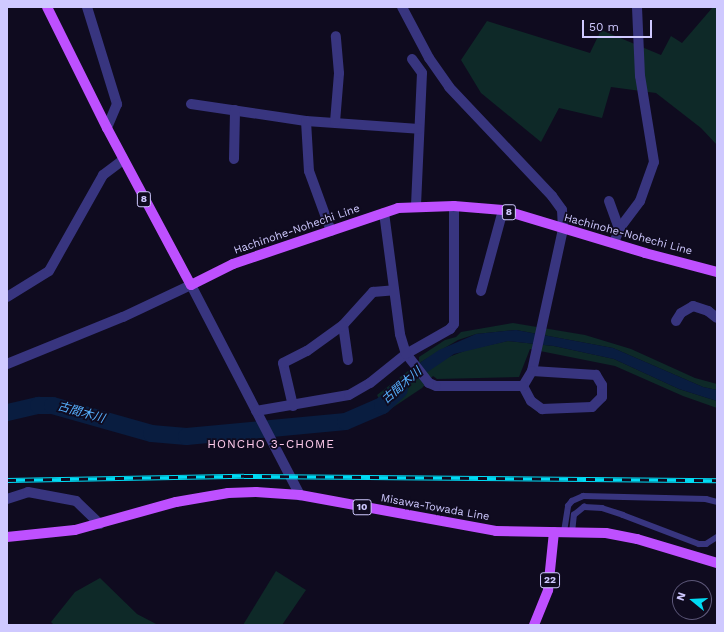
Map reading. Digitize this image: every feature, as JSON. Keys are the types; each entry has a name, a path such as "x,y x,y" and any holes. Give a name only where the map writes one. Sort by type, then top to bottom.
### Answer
{"main road":[{"name":"8","path":"47,7 123,160 191,285"},
{"name":"Hachinohe-Nohechi Line","path":"191,285 233,264 398,208 454,206 503,210 563,229 717,272"},
{"name":"Misawa-Towada Line","path":"7,537 48,534 100,524 176,502 228,493 300,495 496,531 606,533 637,539 717,563"},
{"name":"22","path":"534,625 548,590 563,532"}],"street":[{"path":"87,7 116,104 107,128"},
{"path":"402,7 429,58 449,87 552,196 562,210 563,229 542,326 532,371 523,386"},
{"path":"614,243 619,230 640,201 654,162 640,76 637,7"},
{"path":"335,122 339,73 336,36"},
{"path":"412,59 422,73 416,207"},
{"path":"192,104 306,121 419,129"},
{"path":"234,160 235,110"},
{"path":"306,121 310,171 331,231"},
{"path":"7,297 49,271 103,175 123,160"},
{"path":"609,202 619,230"},
{"path":"257,414 349,395 370,384 450,329 454,324 454,206"},
{"path":"481,291 503,210"},
{"path":"384,213 400,334 408,357 429,383 448,387 523,386"},
{"path":"7,364 123,317 191,285 300,495"},
{"path":"293,406 283,362 307,351 343,325 373,292 394,290"},
{"path":"676,321 681,313 693,306 708,311 717,318"},
{"path":"343,325 348,360"},
{"path":"523,386 531,401 542,409 592,408 602,397 602,385 596,375 532,371"},
{"path":"7,499 28,492 76,500 100,524"}],"lane":[{"path":"563,532 568,506 572,501 583,496 706,498 717,502"},
{"path":"563,532 574,515 584,507 609,511 699,544 706,544 717,537"}],"green space":[{"path":"713,7 717,7 717,145 701,128 656,93 611,87 602,118 559,108 541,142 481,93 461,60 487,21 590,53 601,30 661,55 671,36 682,43"},
{"path":"513,323 585,335 631,349 695,378 717,384 717,390 703,387 613,348 516,330 476,334 458,340 421,362 381,403 377,395 408,371 419,361 419,357 445,340 456,337 461,332"},
{"path":"508,341 554,346 614,359 679,389 717,401 717,408 683,396 615,366 530,349 519,377 437,379 433,376 422,388 386,412 383,406 396,394 441,360 467,350"},
{"path":"276,571 306,590 282,625 243,625"},
{"path":"100,578 137,614 158,625 54,625 51,622 75,592"}],"water":[{"path":"516,330 613,348 703,387 717,390 717,401 679,389 614,359 554,346 508,341 454,354 407,386 383,406 381,403 393,388 402,382 421,362 439,350 476,334"}],"waterway":[{"name":"古間木川","path":"7,412 38,405 52,405 151,433 186,436 345,421 382,405 399,389"}],"railway":[{"path":"7,480 244,476 717,480"}],"district":[{"name":"HONCHO 3-CHOME","path":"271,445"}]}
